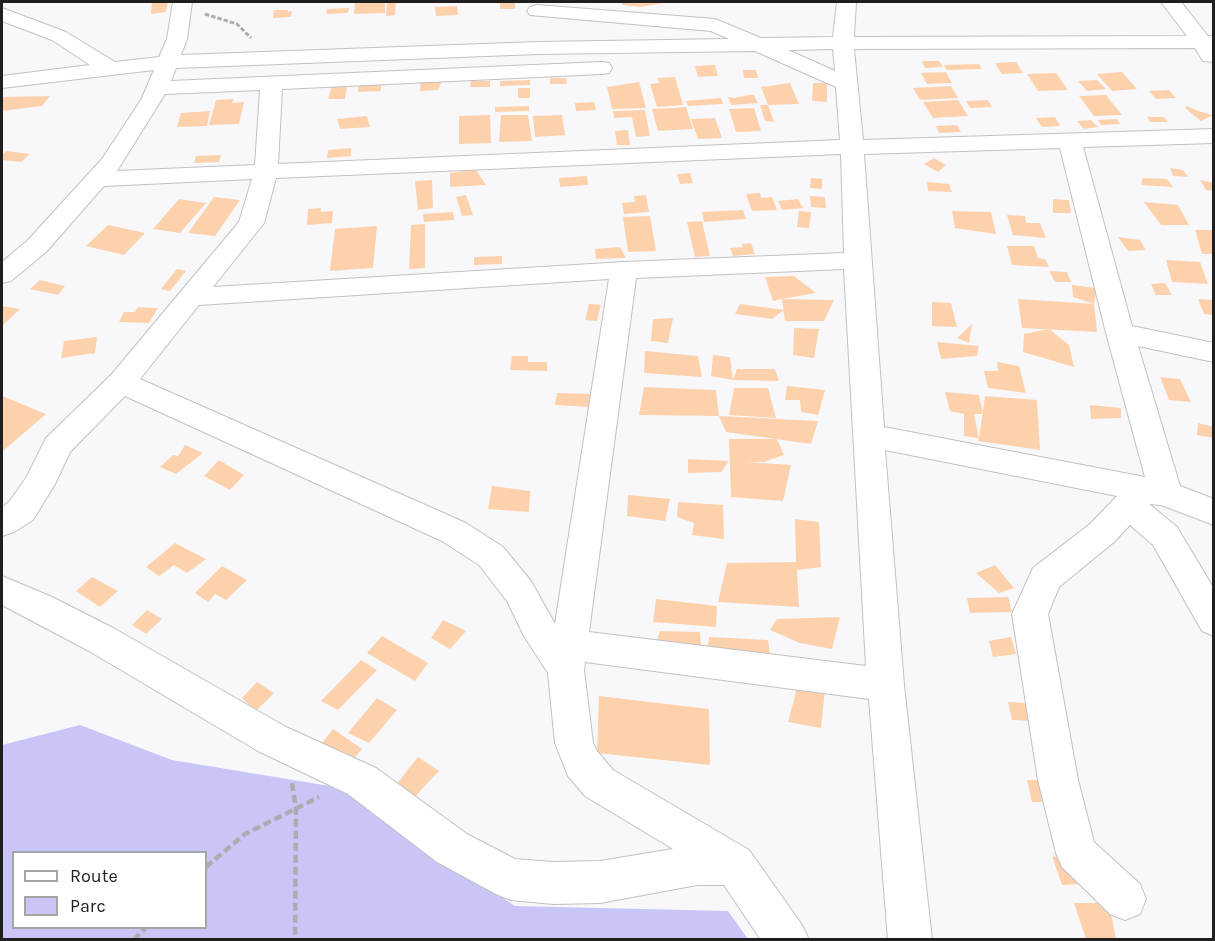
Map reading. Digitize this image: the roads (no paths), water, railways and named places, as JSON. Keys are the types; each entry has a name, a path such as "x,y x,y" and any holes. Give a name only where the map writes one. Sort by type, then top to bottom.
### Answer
{"street":[{"path":"846,2 843,43 852,147 857,260 871,436 886,685 910,939"},
{"path":"1172,2 1208,43 1214,64"},
{"path":"2,275 38,246 111,163 152,100 190,6"},
{"path":"538,48 537,6 715,25 847,84"},
{"path":"2,14 59,36 111,69"},
{"path":"2,82 167,62 538,48 843,43 1208,43"},
{"path":"157,88 790,59"},
{"path":"2,523 21,511 39,484 57,446 121,382 251,223 266,173 271,82"},
{"path":"96,179 852,147 1070,142 1214,135"},
{"path":"1070,142 1120,333 1146,496 1165,536 1214,621"},
{"path":"190,297 624,270 857,260"},
{"path":"624,270 569,658 573,743 582,763 598,783 703,843 734,864 788,939"},
{"path":"1120,333 1214,353"},
{"path":"121,382 454,532 491,556 504,569 569,658 886,685"},
{"path":"871,436 1214,513"},
{"path":"1125,899 1077,853 1058,780 1030,614 1045,578 1146,496"},
{"path":"2,590 102,640 272,739 362,781 452,848 511,879 553,884 600,882 697,865 734,864"}]}
